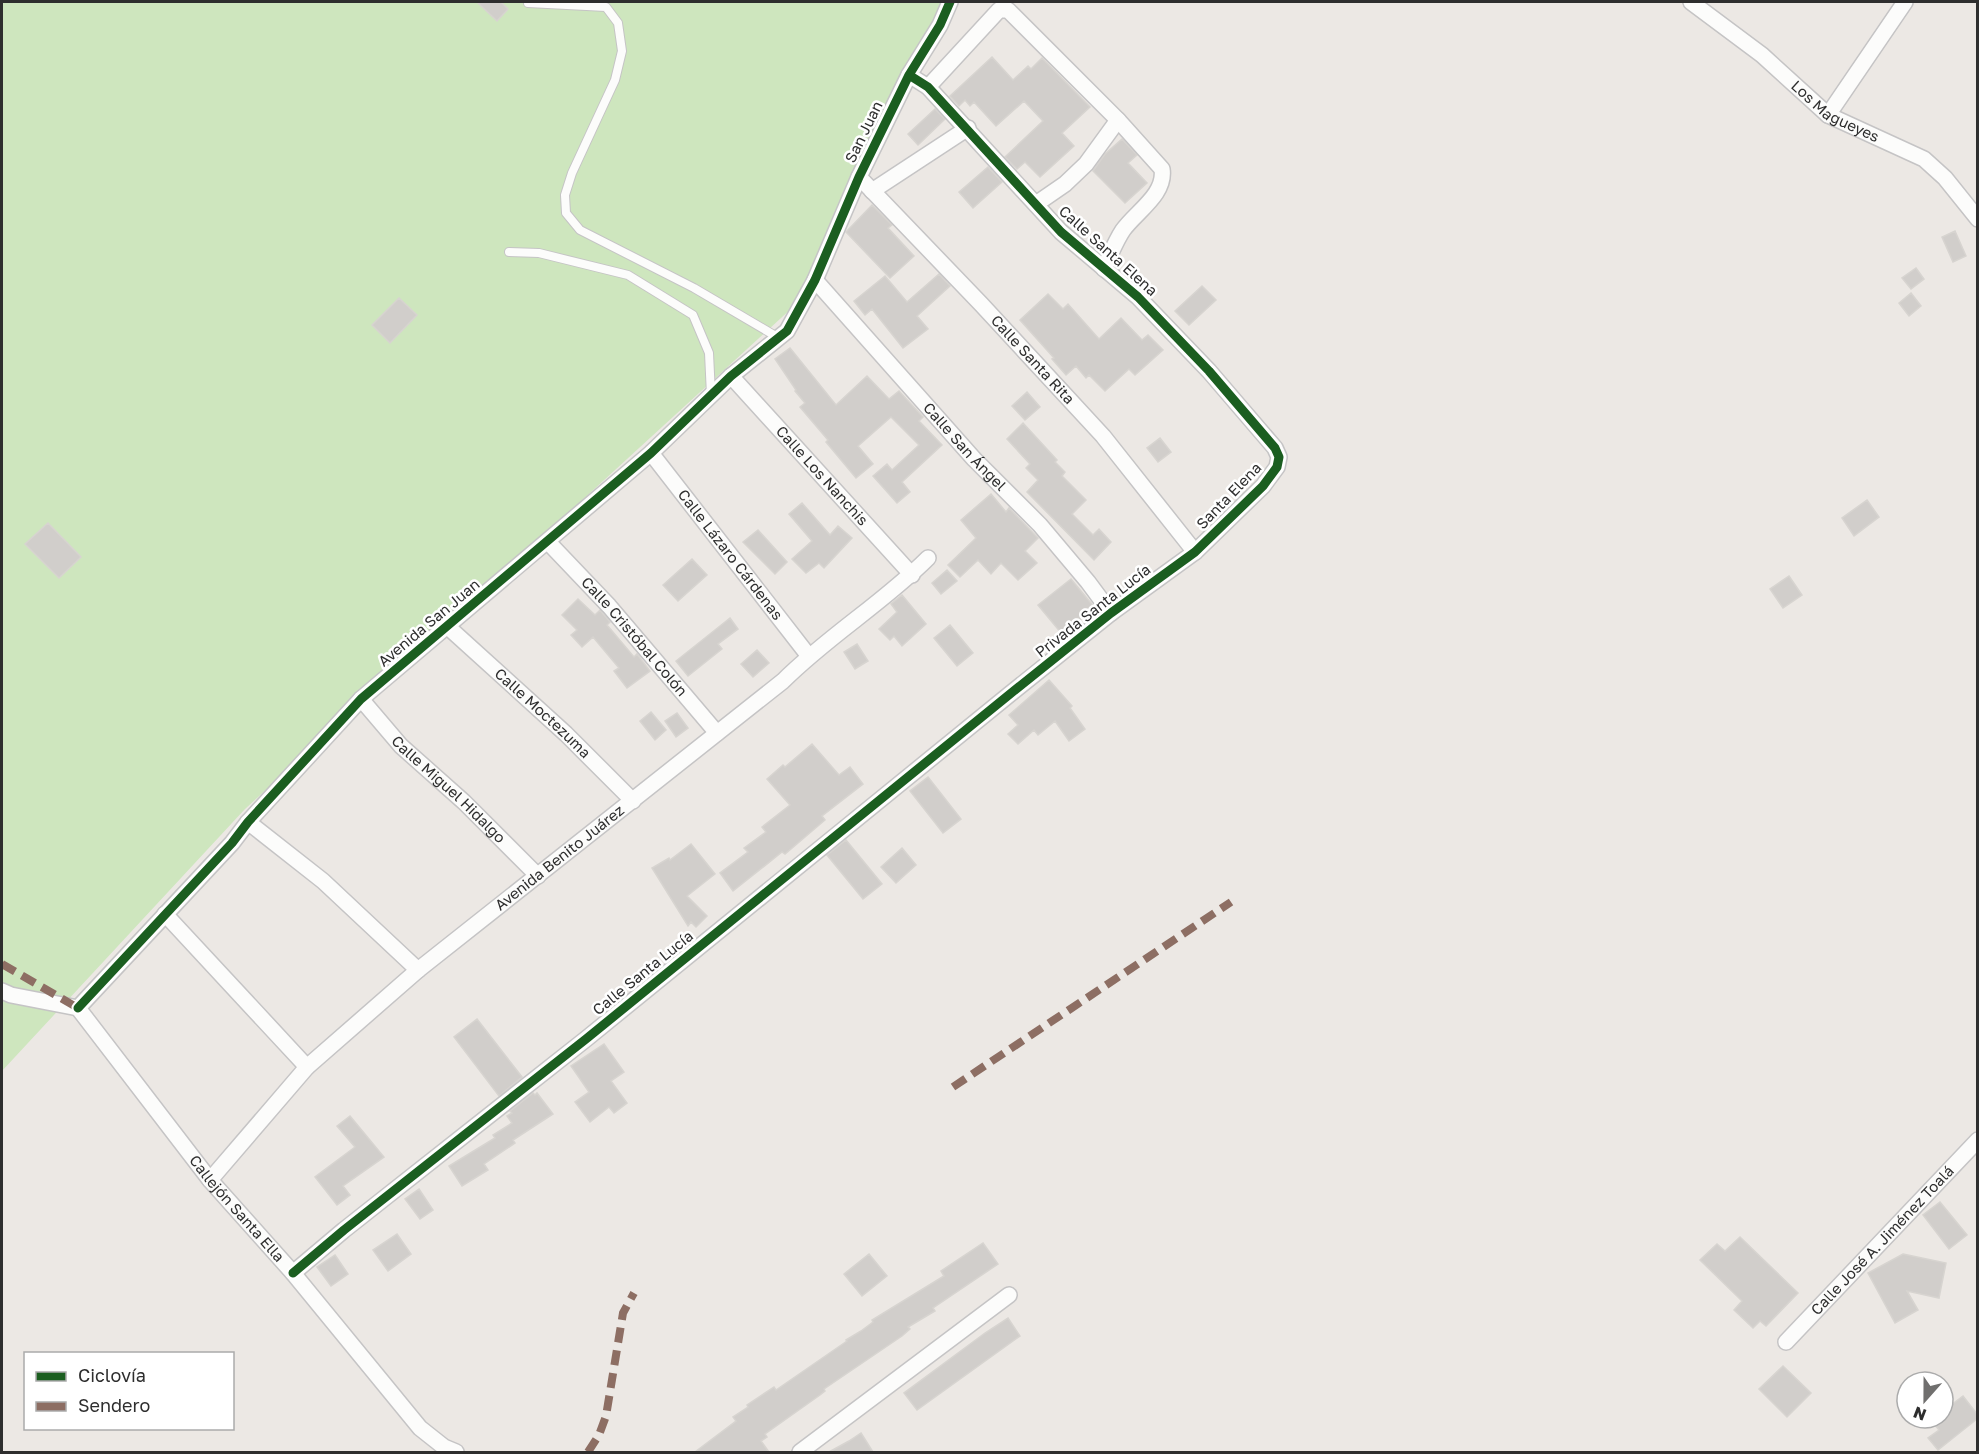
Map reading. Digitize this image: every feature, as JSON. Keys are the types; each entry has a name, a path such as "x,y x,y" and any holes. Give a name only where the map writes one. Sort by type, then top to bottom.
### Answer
{"street":[{"name":"San Juan","path":"815,280 859,177 909,75 940,25 950,2"},
{"name":"Los Magueyes","path":"1691,2 1762,55 1828,115 1924,159 1945,178 1977,219"},
{"path":"1828,115 1905,2"},
{"path":"928,87 999,10 1003,9 1008,10 1118,120 1162,169 1163,177 1161,187 1124,229 1104,268"},
{"name":"Calle Santa Elena","path":"909,75 928,87 968,128 1061,232 1138,297 1209,371 1275,448 1279,457"},
{"path":"1036,204 1065,184 1086,164 1118,120"},
{"path":"872,191 968,128"},
{"name":"Calle Santa Rita","path":"859,177 1103,435 1195,552"},
{"name":"Avenida San Juan","path":"78,1008 232,843 248,822 361,699 651,453 731,376 788,330 815,280"},
{"name":"Calle San Ángel","path":"815,280 974,459 1040,525 1111,613"},
{"name":"Calle Los Nanchis","path":"731,376 912,574"},
{"name":"Calle Lázaro Cárdenas","path":"651,453 808,655"},
{"name":"Santa Elena","path":"1195,552 1263,486 1277,467 1279,457"},
{"name":"Calle Cristóbal Colón","path":"548,542 609,606 717,733"},
{"name":"Privada Santa Lucía","path":"1010,694 1111,613 1195,552"},
{"name":"Avenida Benito Juárez","path":"210,1180 307,1067 418,970 783,681 808,655 912,574 928,558"},
{"name":"Calle Moctezuma","path":"448,627 566,734 633,801"},
{"name":"Calle Santa Lucía","path":"293,1273 1010,694"},
{"name":"Calle Miguel Hidalgo","path":"361,699 401,746 464,802 538,876"},
{"path":"248,822 323,881 418,970"},
{"path":"165,914 307,1067"},
{"path":"2,991 11,995 78,1008"},
{"name":"Callejón Santa Ella","path":"78,1008 210,1180 293,1273 420,1428 444,1447 456,1452"},
{"name":"Calle José A. Jiménez Toalá","path":"1786,1342 1977,1140"},
{"path":"800,1452 1009,1295"}],"lane":[{"path":"528,3 606,7 618,23 622,51 615,80 572,173 565,195 566,213 580,230 694,288 779,338"},
{"path":"509,252 539,253 628,275 693,315 709,353 711,396"}],"green space":[{"path":"2,2 950,2 793,307 245,809 2,1071"}],"building":[{"path":"477,2 501,2 508,9 497,21"},
{"path":"992,57 1013,80 1028,66 1031,69 1042,58 1090,107 1062,133 1074,146 1040,177 1025,162 1017,169 1005,157 1043,121 1024,101 996,126 974,102 970,106 965,100 959,106 950,96"},
{"path":"935,109 945,119 918,145 908,134"},
{"path":"1122,139 1137,155 1128,163 1147,183 1125,203 1093,171 1105,154"},
{"path":"988,167 1002,182 973,208 959,192"},
{"path":"872,205 892,225 888,228 914,256 890,278 846,232"},
{"path":"1955,231 1966,256 1953,262 1942,237"},
{"path":"1916,268 1924,279 1911,289 1902,278"},
{"path":"939,274 950,286 917,316 928,329 903,348 872,309 865,315 854,301 885,276 907,302"},
{"path":"1202,286 1216,300 1189,325 1175,311"},
{"path":"1911,293 1921,306 1909,316 1899,303"},
{"path":"1048,294 1063,309 1068,304 1099,339 1121,318 1142,340 1148,335 1163,350 1135,375 1129,369 1105,391 1089,375 1086,378 1076,366 1066,375 1020,320"},
{"path":"399,298 417,315 390,343 372,325"},
{"path":"790,348 836,405 867,376 889,399 899,391 923,417 919,421 942,445 902,482 910,492 897,503 873,476 887,464 892,470 919,445 891,417 858,446 873,464 856,478 800,407 805,403 775,359"},
{"path":"1027,392 1040,407 1025,420 1012,406"},
{"path":"1023,423 1057,460 1055,462 1065,472 1062,476 1086,500 1072,514 1093,535 1099,529 1111,542 1094,560 1027,492 1038,480 1026,468 1030,464 1007,439"},
{"path":"1160,438 1171,452 1158,462 1147,448"},
{"path":"991,494 1006,512 1009,508 1038,538 1025,551 1037,563 1018,580 1001,563 991,574 978,560 960,577 948,565 976,538 961,520"},
{"path":"1867,500 1879,517 1854,536 1842,518"},
{"path":"802,503 830,535 838,526 852,538 824,568 819,563 806,573 792,559 812,541 789,514"},
{"path":"48,523 81,557 59,578 25,544"},
{"path":"758,530 787,562 775,574 743,542"},
{"path":"692,559 707,575 678,601 663,585"},
{"path":"947,570 957,581 941,594 932,583"},
{"path":"1789,576 1802,595 1783,608 1770,589"},
{"path":"1071,579 1095,608 1062,634 1038,605"},
{"path":"902,595 926,624 902,646 894,636 890,640 879,629 897,612 891,604"},
{"path":"578,599 595,615 600,610 610,622 607,625 634,657 637,654 650,671 627,688 614,671 619,668 593,637 582,647 571,635 577,630 562,615"},
{"path":"730,618 738,629 718,644 722,649 688,676 676,661"},
{"path":"950,625 973,653 957,666 934,638"},
{"path":"857,644 868,661 855,669 844,652"},
{"path":"757,650 769,663 753,677 741,664"},
{"path":"1049,680 1072,706 1070,708 1085,729 1069,741 1055,721 1038,735 1034,730 1018,744 1008,734 1018,725 1009,715"},
{"path":"651,712 666,730 655,740 640,721"},
{"path":"677,713 688,728 676,737 665,721"},
{"path":"812,744 839,775 850,767 863,784 822,816 825,820 785,854 782,852 733,891 720,873 748,852 744,848 766,832 762,827 790,805 767,779"},
{"path":"928,777 961,819 943,833 910,791"},
{"path":"846,840 882,884 863,899 827,855"},
{"path":"691,844 715,874 687,896 707,916 696,927 691,922 688,926 652,868 669,858 670,860"},
{"path":"902,848 916,865 896,883 881,867"},
{"path":"477,1019 522,1077 499,1096 454,1037"},
{"path":"604,1044 624,1072 611,1081 627,1103 614,1113 609,1107 590,1122 575,1102 589,1092 571,1066"},
{"path":"533,1093 535,1095 537,1093 553,1114 513,1140 515,1143 484,1164 488,1170 462,1186 449,1166 495,1138 493,1135 512,1123 507,1116 512,1113 510,1111"},
{"path":"350,1116 384,1157 343,1186 350,1195 337,1205 315,1177 355,1147 337,1126"},
{"path":"419,1189 433,1210 420,1219 405,1199"},
{"path":"1940,1202 1967,1235 1949,1249 1923,1215"},
{"path":"397,1234 411,1254 388,1271 373,1250"},
{"path":"1740,1237 1798,1293 1766,1326 1760,1321 1753,1328 1734,1310 1742,1301 1700,1260 1717,1244 1725,1251"},
{"path":"983,1243 998,1264 933,1308 935,1311 908,1327 910,1329 902,1336 824,1389 825,1391 820,1395 765,1434 767,1437 761,1441 769,1452 695,1452 736,1421 733,1417 748,1407 747,1405 774,1387 776,1390 861,1331 873,1322 872,1320 944,1276 941,1271"},
{"path":"869,1254 887,1276 862,1296 844,1274"},
{"path":"1903,1254 1946,1263 1939,1298 1907,1291 1918,1310 1895,1323 1868,1273"},
{"path":"335,1255 348,1274 331,1286 317,1267"},
{"path":"1008,1318 1020,1336 917,1410 904,1393"},
{"path":"1783,1366 1811,1393 1787,1417 1759,1389"},
{"path":"1963,1396 1977,1414 1977,1419 1938,1450 1928,1438 1939,1430 1955,1430 1955,1402"},
{"path":"861,1433 873,1452 829,1452 849,1441"}],"marked path":[{"path":"953,1087 1231,902"},
{"path":"2,964 78,1008"},
{"path":"588,1452 599,1435 606,1416 623,1313 634,1293"}],"cycle path":[{"path":"78,1008 232,843 248,822 361,699 651,453 731,376 787,331 815,280 859,177 909,75 940,25 950,2"},
{"path":"293,1273 586,1039 1111,613 1195,552 1263,486 1277,467 1279,457 1275,448 1209,371 1138,297 1061,232 928,87 909,75"}]}
